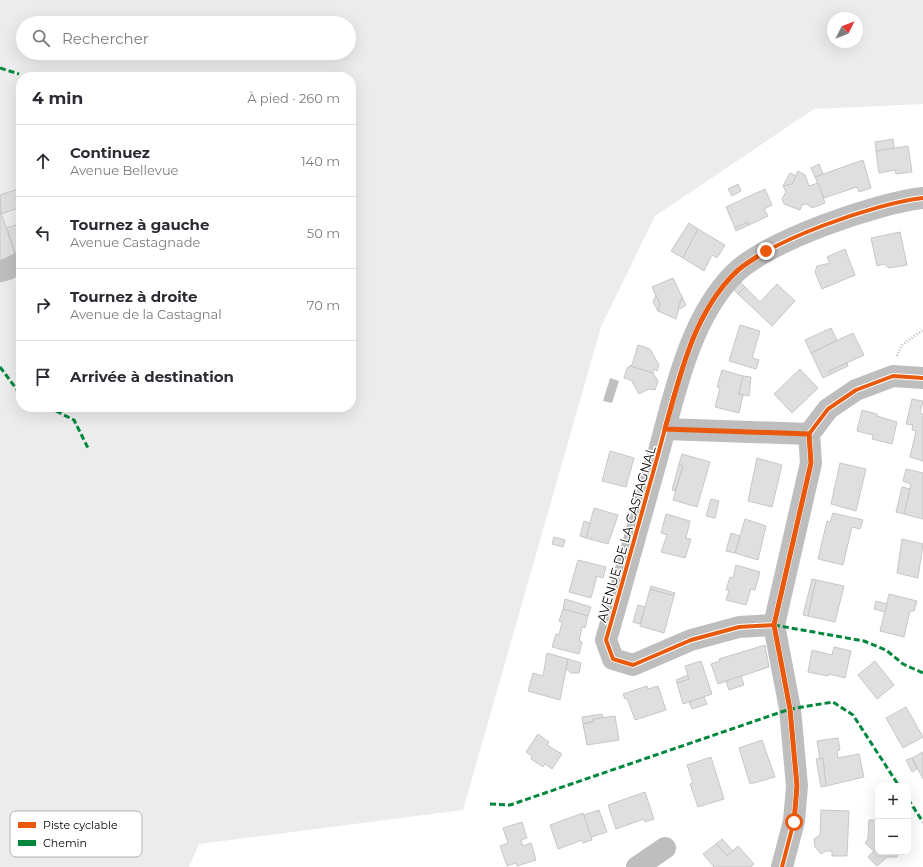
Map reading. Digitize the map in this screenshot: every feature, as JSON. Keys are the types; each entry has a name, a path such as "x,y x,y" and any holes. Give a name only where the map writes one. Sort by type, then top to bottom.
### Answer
{"street":[{"name":"AVENUE DE LA CASTAGNAL","path":"774,625 738,627 691,640 633,665 613,659 606,640 688,350 712,302 734,273 766,251 838,220 908,200 923,198"},
{"path":"0,271 16,265"},
{"path":"782,867 794,822 797,786 790,709 774,625 811,463 809,434 828,409 856,390 893,376 923,378"},
{"path":"665,429 809,434"},
{"path":"637,867 665,848"}],"path":[{"path":"886,378 902,345 923,330"}],"shaded area":[{"path":"0,0 923,0 923,104 814,109 655,216 601,327 463,810 199,844 189,867 0,867"},
{"path":"610,378 619,381 612,403 603,401"}],"building":[{"path":"893,139 894,148 876,151 875,142"},
{"path":"908,146 912,172 896,174 895,170 879,173 876,151"},
{"path":"863,160 871,188 859,192 857,187 824,198 815,177"},
{"path":"819,164 823,174 815,177 811,168"},
{"path":"798,171 805,175 809,186 818,183 825,203 812,208 807,204 802,205 800,210 784,204 782,199 786,192 783,186 792,184"},
{"path":"790,173 796,176 792,184 783,186"},
{"path":"738,184 741,191 732,196 728,189"},
{"path":"765,189 772,205 764,209 768,216 749,225 748,222 735,228 726,207"},
{"path":"16,190 16,209 1,214 0,195"},
{"path":"0,210 16,257 0,262"},
{"path":"748,222 749,225 736,231 735,228"},
{"path":"689,223 698,229 683,258 671,251"},
{"path":"16,225 16,252 15,252 7,228"},
{"path":"698,229 725,245 717,258 712,255 704,271 683,258"},
{"path":"900,232 907,265 889,268 884,264 877,266 871,238"},
{"path":"845,249 855,275 822,289 815,272 817,266 830,263 827,257"},
{"path":"673,278 682,297 676,319 658,311 660,304 652,287"},
{"path":"740,282 745,287 738,294 733,289"},
{"path":"777,284 795,301 772,326 738,294 745,287 760,302"},
{"path":"656,295 660,304 658,311 653,302"},
{"path":"682,297 686,305 680,309 678,308"},
{"path":"740,325 760,331 752,358 759,360 756,369 729,361"},
{"path":"831,328 837,340 811,353 805,340"},
{"path":"853,333 864,355 829,371 831,374 823,378 811,353"},
{"path":"638,345 650,349 659,365 657,371 654,369 653,373 630,366 632,365"},
{"path":"847,363 848,366 831,374 829,371"},
{"path":"630,366 653,373 658,381 655,390 649,389 639,394 631,380 624,378 627,368"},
{"path":"800,369 818,388 792,413 774,394"},
{"path":"722,370 743,376 739,394 743,395 739,413 715,407 720,388 717,387"},
{"path":"743,376 751,377 749,396 739,394"},
{"path":"912,399 923,401 920,413 923,414 923,461 910,457 916,431 912,430 913,425 906,424"},
{"path":"862,410 897,422 892,444 872,439 873,435 857,431"},
{"path":"610,451 634,458 626,487 602,481"},
{"path":"682,454 710,462 697,507 673,500 683,466 679,464"},
{"path":"757,458 782,465 772,507 748,501"},
{"path":"840,463 866,469 856,511 831,504"},
{"path":"679,464 683,466 675,491 672,490"},
{"path":"906,469 923,473 923,519 904,514 911,484 903,481"},
{"path":"902,487 910,489 904,514 896,512"},
{"path":"711,499 719,501 715,518 706,516"},
{"path":"594,508 618,515 608,544 586,538"},
{"path":"833,513 863,520 860,529 852,527 843,565 818,559 827,521 830,522"},
{"path":"666,514 690,521 686,538 691,539 685,558 661,552 667,535 661,533"},
{"path":"745,519 766,526 758,560 735,553"},
{"path":"584,521 590,523 586,538 580,536"},
{"path":"731,533 740,536 735,553 726,551"},
{"path":"554,537 565,540 563,547 552,544"},
{"path":"902,539 923,544 918,578 897,573"},
{"path":"578,560 606,567 603,578 597,576 591,598 569,592"},
{"path":"736,565 760,572 755,590 751,589 746,605 726,600 729,590 726,590 730,577 733,578"},
{"path":"812,579 816,580 808,616 803,615"},
{"path":"816,580 844,586 835,622 808,616"},
{"path":"651,586 675,593 674,596 650,589"},
{"path":"650,589 674,596 664,633 640,626"},
{"path":"889,594 917,601 914,611 910,611 904,637 880,631"},
{"path":"565,599 591,607 588,616 563,609"},
{"path":"876,601 887,604 885,612 874,609"},
{"path":"638,605 645,607 640,624 633,622"},
{"path":"563,609 588,616 585,628 582,627 579,641 582,642 579,654 552,647 556,634 559,635 562,622 559,621"},
{"path":"765,645 769,667 718,684 711,664 720,661 719,659"},
{"path":"834,647 851,651 845,678 829,674 828,676 808,672 812,650 832,655"},
{"path":"547,653 568,659 560,700 528,691 533,673 543,676"},
{"path":"568,659 581,663 579,673 571,673 566,669"},
{"path":"701,661 712,694 683,704 677,683 689,679 685,666"},
{"path":"875,661 894,685 877,699 858,675"},
{"path":"688,675 689,679 677,683 676,680"},
{"path":"741,676 744,685 729,690 726,681"},
{"path":"647,686 648,689 658,686 666,710 635,720 627,698 625,699 623,694"},
{"path":"704,697 707,704 692,709 689,702"},
{"path":"906,707 923,737 903,748 886,718"},
{"path":"602,714 603,718 583,724 582,717"},
{"path":"615,716 619,740 587,745 583,724 594,722 593,719"},
{"path":"538,734 549,742 547,745 562,754 552,769 545,764 543,767 531,759 532,756 526,752"},
{"path":"838,738 840,750 837,751 838,758 859,754 864,777 826,786 823,758 820,759 817,741"},
{"path":"762,740 775,777 750,784 739,748"},
{"path":"923,752 923,779 912,758"},
{"path":"711,757 724,799 698,807 690,784 693,783 687,765"},
{"path":"823,758 826,786 821,787 816,759"},
{"path":"912,758 917,769 912,772 906,760"},
{"path":"645,792 654,819 645,822 644,819 616,829 608,805"},
{"path":"599,810 607,832 591,837 584,815"},
{"path":"821,810 849,811 847,856 832,856 832,851 826,851 821,854 815,847 814,839 820,835"},
{"path":"583,813 592,840 583,843 582,840 558,849 550,825"},
{"path":"869,820 875,820 875,855 897,855 897,857 887,857 877,866 868,857 874,851 865,843 868,839"},
{"path":"522,822 527,838 521,840 523,846 531,843 536,860 517,866 516,863 507,866 500,846 508,843 503,828"},
{"path":"722,839 733,851 727,856 716,844"},
{"path":"716,844 727,856 738,846 754,864 751,867 714,867 703,854"}],"marked path":[{"path":"0,68 16,73"},
{"path":"0,367 16,388"},
{"path":"58,412 74,420 88,448"},
{"path":"774,625 864,641 886,650 903,664 923,673"},
{"path":"490,804 510,805 790,709 833,702 853,715 897,783"},
{"path":"911,804 923,822"}],"cycle path":[{"path":"774,625 739,627 691,640 633,665 613,659 606,640 684,362 705,314 718,293 734,274 750,261 796,237 823,226 878,207 923,198"},
{"path":"782,867 794,821 797,786 790,709 774,625 811,463 809,434 828,409 856,390 893,376 923,378"}],"route":[{"path":"766,251 734,273 712,302 688,350 665,429 809,434 811,463 774,625 790,709 797,786 794,822"}]}
